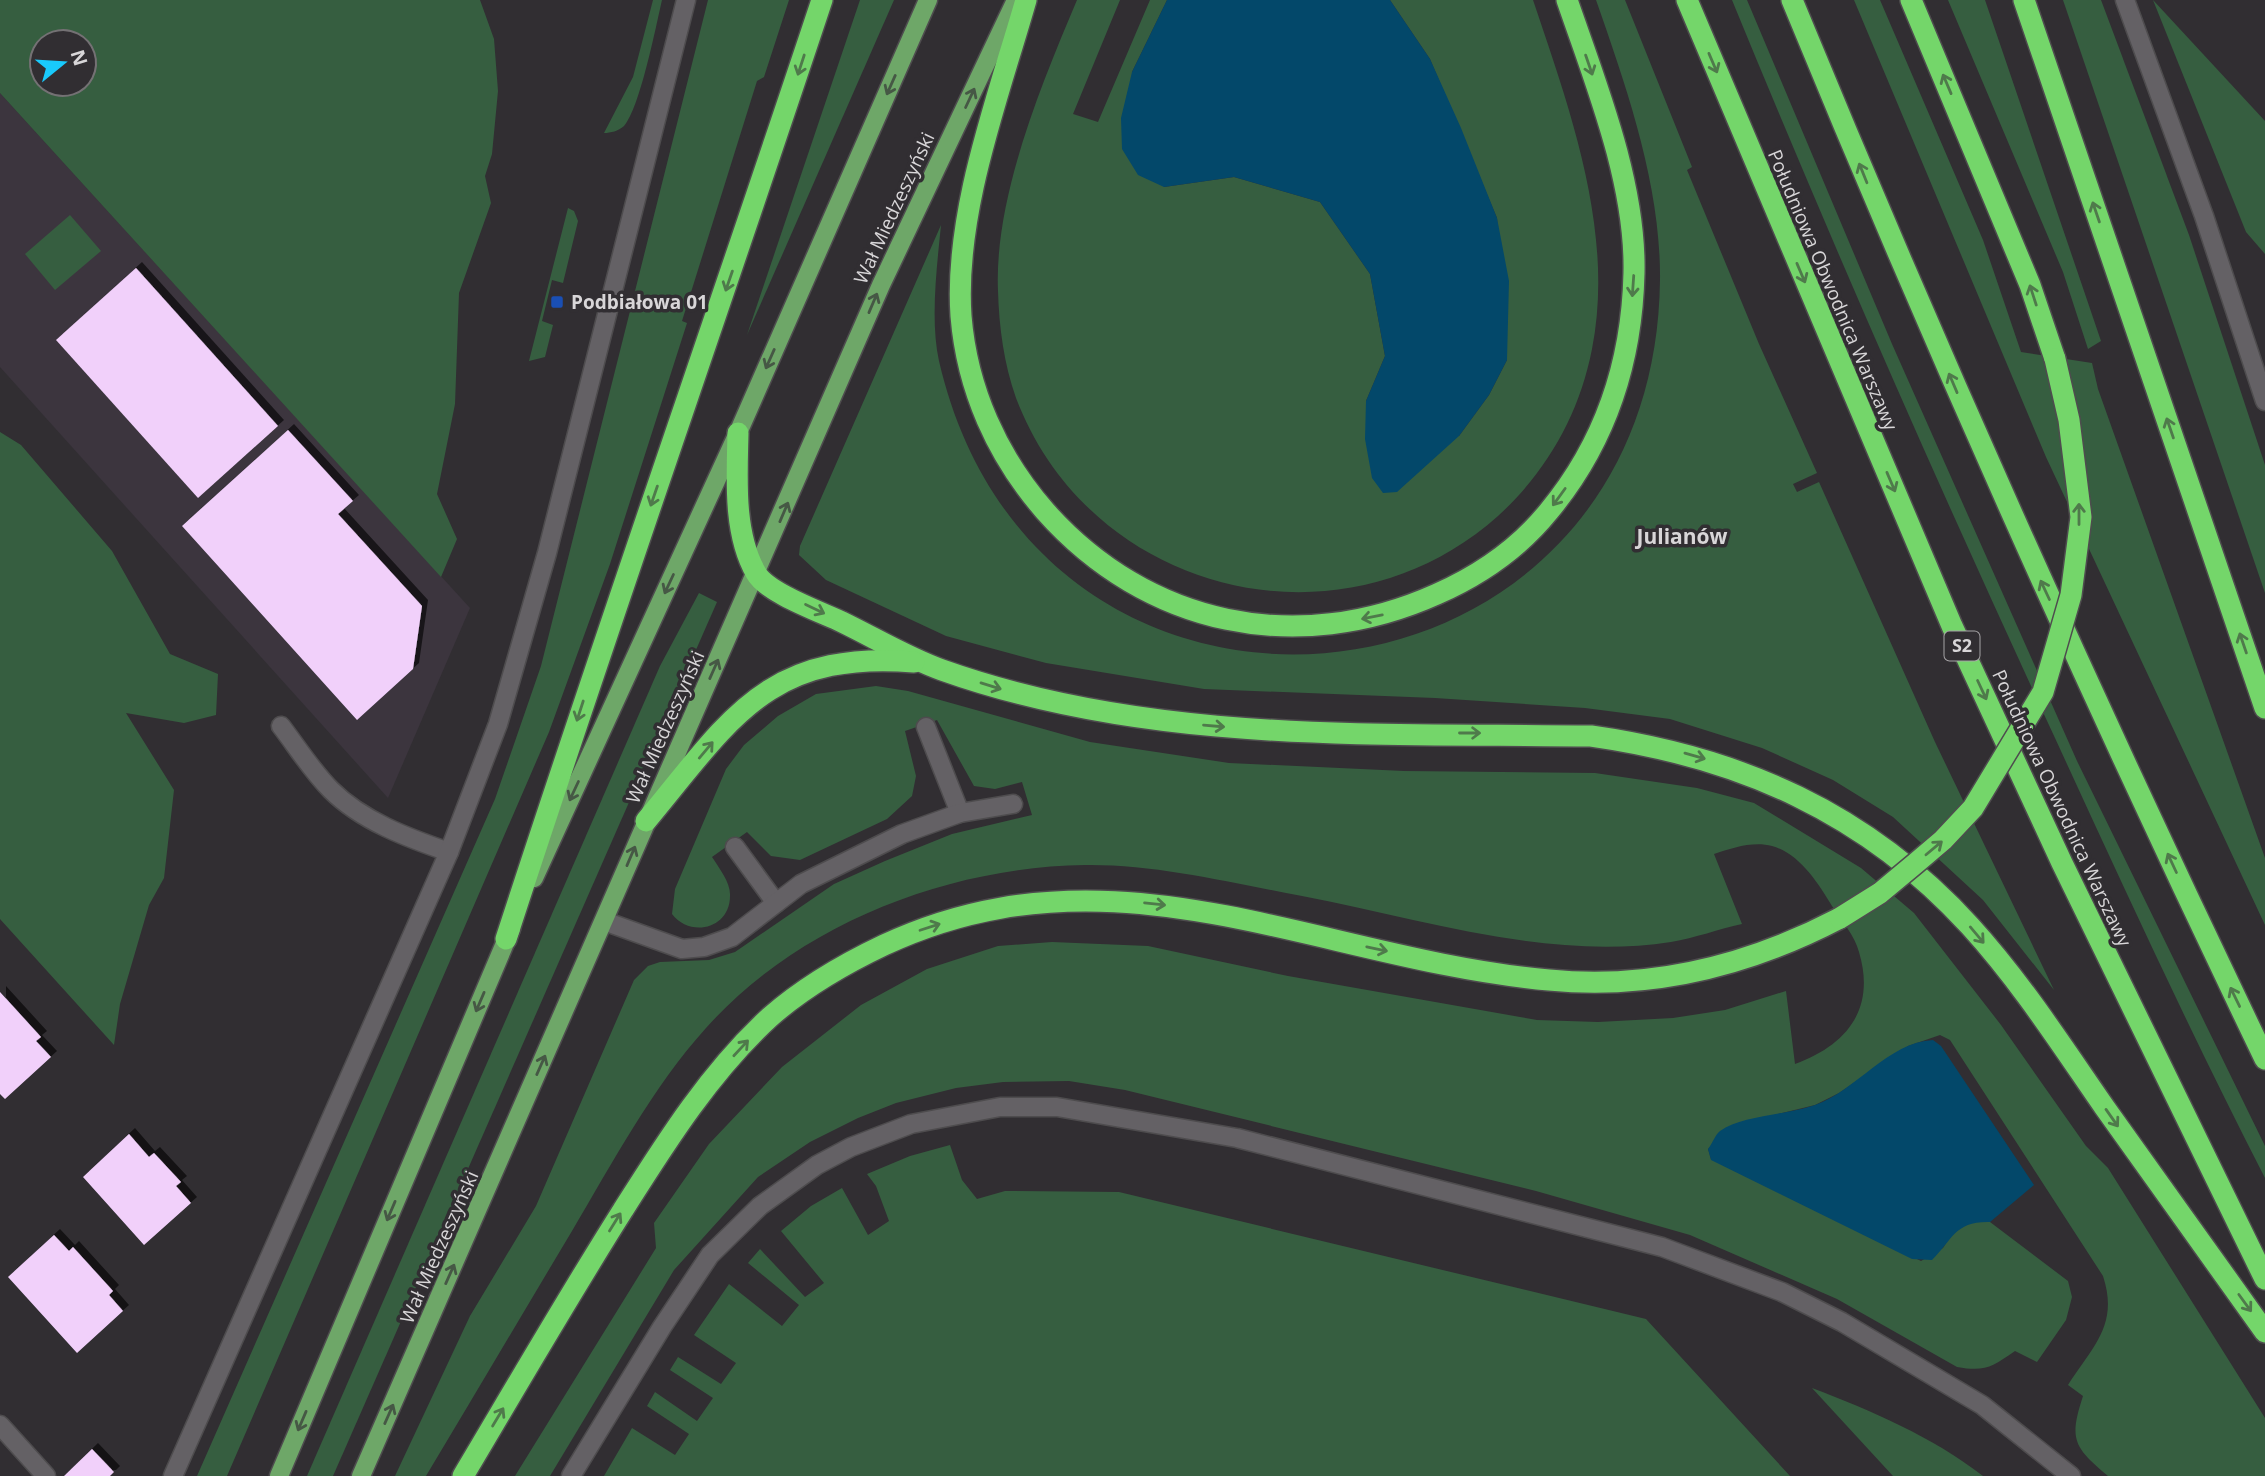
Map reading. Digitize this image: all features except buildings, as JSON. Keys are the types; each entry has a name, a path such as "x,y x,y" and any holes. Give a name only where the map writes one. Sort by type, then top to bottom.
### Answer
{"highway":[{"path":"506,939 587,689 746,232 822,0"},
{"path":"1026,0 975,182 961,272 961,317 982,412 1002,452 1027,491 1076,542 1126,580 1192,611 1224,620 1260,626 1303,626 1384,615 1456,586 1492,564 1548,512 1586,459 1601,431 1627,351 1634,272 1632,231 1602,103 1567,0"},
{"name":"Południowa Obwodnica Warszawy","path":"1687,0 1958,639 2073,887 2265,1279"},
{"path":"1792,0 1879,213 1995,481 2265,1059"},
{"path":"463,1476 602,1244 696,1100 771,1016 828,976 909,934 987,911 1031,904 1073,899 1120,901 1200,911 1479,971 1552,981 1614,982 1690,974 1747,960 1790,944 1840,919 1880,893 1943,840 1973,808 2043,692 2071,595 2081,517 2073,444 2054,359 2031,285 1911,0"},
{"path":"2024,0 2265,708"},
{"path":"738,433 737,469 743,540 757,575 780,593 926,663 1038,699 1092,711 1181,723 1329,732 1591,736 1633,742 1725,765 1797,794 1880,845 1969,925 2047,1024 2265,1332"},
{"path":"646,821 737,713 776,684 846,662 880,659 926,663"}],"main road":[{"path":"279,1476 506,939 738,433 929,0"},
{"name":"Wał Miedzeszyński","path":"361,1476 646,821 757,575 881,285 1016,0"}],"street":[{"path":"173,1476 449,852 498,724 547,553 685,0"},
{"path":"2125,0 2204,216 2265,401"},
{"path":"281,726 331,790 357,810 407,836 449,852"},
{"path":"926,727 960,813"},
{"path":"604,921 682,949 704,947 732,937 802,884 902,834 960,813 1013,804"},
{"path":"735,847 776,903"},
{"path":"571,1476 662,1327 710,1255 760,1206 841,1153 911,1124 1000,1107 1057,1107 1237,1138 1662,1247 1782,1292 1842,1322 1982,1405 2071,1476"},
{"path":"0,1425 46,1476"}],"shaded area":[{"path":"0,93 470,608 388,798 0,367"}],"green space":[{"path":"0,0 480,0 494,39 498,91 492,154 485,176 491,203 459,293 455,404 437,494 457,539 441,577 0,93"},
{"path":"653,0 662,0 636,102 624,126 604,133 633,77"},
{"path":"708,0 789,0 764,77 757,81 682,321 687,323 610,564 549,732 227,1476 197,1476 495,799 541,666"},
{"path":"860,0 894,0 747,335"},
{"path":"1077,0 1120,0 1073,114 1098,122 1150,0 1167,0 1132,72 1164,187 1234,177 1320,202 1370,274 1385,356 1366,401 1459,436 1489,395 1507,360 1497,218 1430,59 1390,0 1533,0 1561,84 1585,172 1598,261 1598,305 1586,373 1569,419 1546,461 1516,499 1498,516 1435,559 1367,584 1296,592 1226,583 1160,559 1101,519 1052,465 1016,398 1008,372 1000,318 999,255 1012,180 1023,142"},
{"path":"1596,0 1625,0 1692,167 1687,170 1759,344 1817,473 1793,484 1797,492 1819,482 1935,742 2054,990 1983,900 1893,817 1833,780 1762,748 1670,719 1585,708 1435,698 1204,689 1046,663 946,636 826,580 799,555 800,546 941,225 935,311 939,361 999,501 1094,595 1210,645 1336,652 1456,617 1559,543 1632,430 1660,280 1659,244 1655,209 1640,138"},
{"path":"1732,0 1747,0 1892,344 2077,761 2265,1146 2265,1178 2158,959 1971,555 1849,279"},
{"path":"1854,0 1880,0 1983,240 2021,352 2092,363 2098,389 2265,858 2265,925 2046,457"},
{"path":"1948,0 1985,0 2101,341 2088,349 2063,272"},
{"path":"2063,0 2101,0 2189,235 2265,465 2265,593"},
{"path":"2153,0 2265,121 2265,254 2246,232"},
{"path":"568,208 574,211 578,221 563,283 552,280 542,321 553,325 545,357 529,361"},
{"path":"70,215 101,251 55,290 25,254"},
{"path":"0,432 21,445 112,551 170,654 218,674 216,715 184,723 126,713 174,790 164,878 149,905 120,1004 114,1045 0,919"},
{"path":"699,593 717,602 333,1476 307,1476 660,666"},
{"path":"876,686 908,691 1090,742 1229,763 1404,771 1595,773 1697,788 1754,803 1861,868 1914,913 2001,1025 2086,1146 2108,1168 2265,1418 2265,1476 2108,1476 2081,1449 2077,1441 2076,1423 2083,1396 2068,1385 2094,1346 2106,1322 2108,1308 2103,1276 1950,1040 1940,1035 1908,1046 1839,1093 1815,1105 1733,1125 1708,1149 1711,1159 1921,1261 1943,1248 1951,1235 1971,1221 1990,1222 2068,1281 2072,1297 2066,1320 2037,1362 2015,1351 1988,1367 1957,1367 1837,1299 1690,1235 1536,1191 1125,1090 1069,1081 1003,1082 956,1088 896,1103 810,1142 758,1177 674,1270 550,1476 515,1476 656,1248 654,1223 709,1144 782,1067 861,1005 927,969 998,946 1052,942 1148,946 1288,976 1537,1020 1598,1022 1673,1018 1725,1010 1786,991 1795,1064 1829,1046 1843,1035 1853,1022 1860,1007 1863,972 1854,940 1807,870 1782,850 1757,844 1714,854 1742,924 1671,942 1625,946 1578,946 1485,935 1221,880 1112,866 1033,868 981,877 929,890 879,908 830,931 785,959 743,991 686,1051 634,1126 426,1476 395,1476 470,1316 536,1206 634,980 648,966 660,962 709,960 735,952 834,884 885,861 952,834 1032,815 1022,782 995,789 974,786 937,720 905,731 916,776 912,796 887,819 800,860 771,856 747,832 712,857 730,891 728,907 723,916 716,923 698,928 680,921 672,914 675,889 726,769 744,745 778,716 816,694"},
{"path":"950,1145 962,1180 977,1199 1005,1191 1119,1192 1646,1319 1790,1476 604,1476 632,1428 675,1455 689,1434 647,1406 655,1392 697,1421 713,1398 670,1370 678,1357 721,1384 736,1363 694,1335 729,1284 782,1326 799,1305 748,1263 760,1249 805,1297 824,1283 781,1231 811,1206 842,1188 868,1235 889,1221 876,1186 867,1174 910,1156"},
{"path":"1812,1388 1900,1426 1943,1449 1983,1476 1893,1476"}],"water":[{"path":"1167,0 1390,0 1430,59 1497,218 1509,281 1507,360 1489,395 1459,436 1397,492 1383,493 1372,478 1365,439 1366,401 1385,356 1370,274 1320,202 1234,177 1164,187 1138,175 1122,149 1121,118 1132,72"},
{"path":"1933,1040 1941,1046 2034,1185 1990,1222 1978,1222 1962,1228 1932,1260 1912,1259 1711,1160 1708,1149 1718,1133 1729,1126 1815,1105 1844,1089 1901,1049"}],"place":[{"name":"Podbiałowa 01","path":"557,302"}],"district":[{"name":"Julianów","path":"1682,537"}]}
